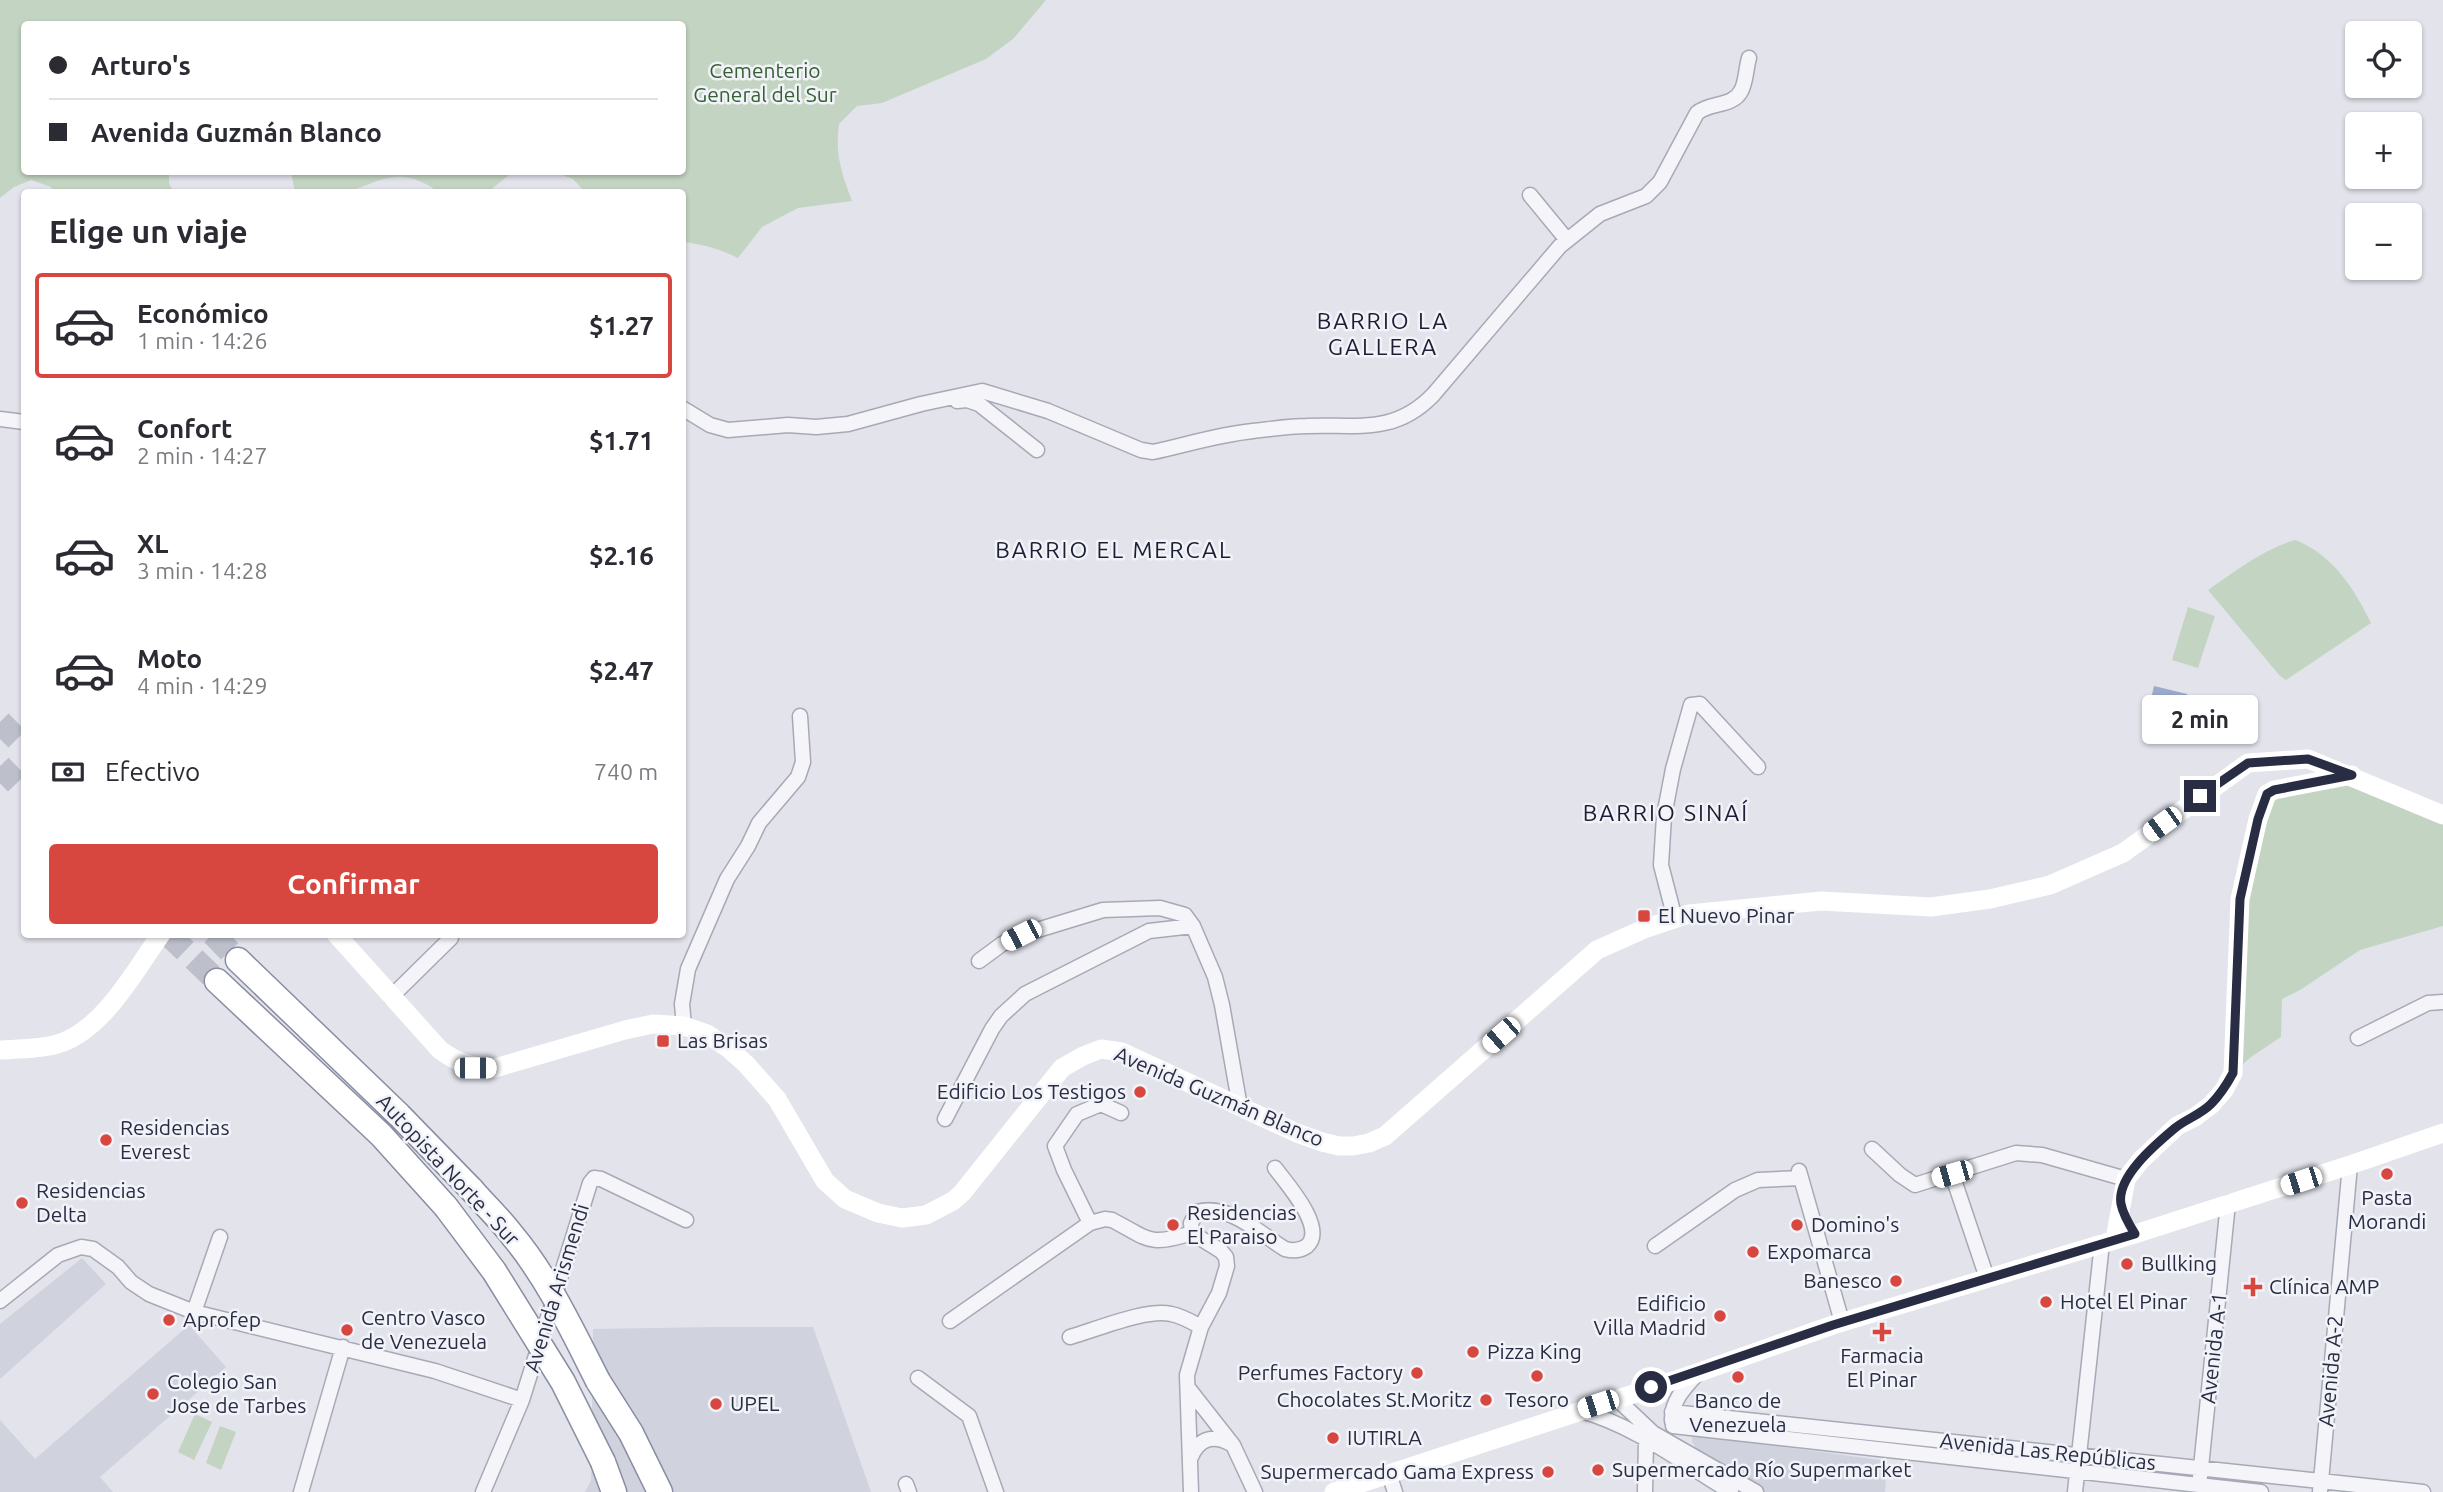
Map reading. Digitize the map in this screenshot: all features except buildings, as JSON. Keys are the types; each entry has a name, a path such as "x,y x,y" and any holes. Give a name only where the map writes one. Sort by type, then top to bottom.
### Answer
{"highway":[{"name":"Autopista Norte - Sur","path":"238,960 399,1115 513,1236 572,1329 598,1381 643,1492"},
{"name":"Autopista Norte - Sur","path":"217,981 381,1135 446,1207 494,1271 563,1382 603,1462 614,1492"},
{"path":"598,1381 631,1433 660,1492"},
{"path":"602,1492 603,1462"}],"street":[{"path":"686,410 710,425 727,430 788,425 831,426 972,392 990,392 1048,411 1141,450 1153,452 1249,431 1306,426 1363,427 1404,418 1420,408 1567,240 1600,214 1646,197 1653,191 1697,113 1703,108 1735,100 1743,90 1749,58"},
{"path":"1530,195 1567,240"},
{"path":"920,404 972,401 1037,450"},
{"path":"0,419 21,422"},
{"path":"1675,919 1661,865 1664,816 1673,769 1691,705 1700,704 1758,767"},
{"path":"684,1026 682,1004 688,969 727,878 759,823 797,777 803,762 800,716"},
{"name":"Avenida Guzmán Blanco","path":"339,938 440,1050 475,1068 495,1068 653,1024 684,1026 707,1034 746,1064 776,1098 825,1181 845,1199 878,1213 902,1218 926,1215 953,1200 973,1180 1062,1068 1101,1049 1122,1052 1322,1142 1339,1146 1369,1143 1385,1136 1597,950 1644,929 1689,914 1821,901 1931,907 1990,899 2050,885 2123,853 2248,763 2308,759 2443,815"},
{"path":"2075,1492 2108,1241 2121,1204 2126,1179 2141,1160 2177,1126 2211,1105 2224,1090 2233,1073 2240,899 2258,819 2267,794 2274,790 2352,775"},
{"path":"979,961 1021,935 1103,910 1160,908 1185,915 1193,926 1215,976 1240,1107"},
{"path":"945,1119 992,1029 1001,1016 1025,994 1149,931 1193,926"},
{"path":"0,1050 54,1045 74,1038 105,1012 158,938"},
{"path":"391,998 451,938"},
{"path":"2358,1038 2428,1003 2443,1002"},
{"path":"1090,1223 1055,1146 1077,1114 1101,1104 1121,1113"},
{"path":"1334,1492 1392,1483 1616,1398 1842,1322 2135,1234 2438,1137"},
{"path":"1872,1149 1914,1185 2016,1153 2042,1156 2126,1179"},
{"name":"Avenida A-2","path":"2321,1487 2350,1166"},
{"path":"1192,1233 1191,1223 1195,1214 1215,1209 1227,1212 1285,1249 1292,1251 1309,1244 1313,1234 1307,1213 1275,1168"},
{"path":"1655,1246 1735,1190 1758,1180 1800,1174 1842,1322"},
{"path":"1952,1174 1987,1278"},
{"name":"Avenida Arismendi","path":"484,1492 522,1400 590,1183 594,1178 601,1179 686,1220"},
{"name":"Avenida A-1","path":"2198,1488 2228,1203"},
{"path":"2121,1204 2135,1234"},
{"path":"950,1321 1090,1223 1105,1219 1112,1220 1151,1241 1160,1242 1192,1233 1221,1251 1226,1257 1227,1266 1222,1286 1201,1327 1189,1362 1191,1492"},
{"path":"194,1312 220,1237"},
{"path":"0,1301 58,1255 81,1247 93,1249 149,1294 194,1312 435,1371 522,1400"},
{"path":"1070,1337 1151,1313 1169,1313 1201,1327"},
{"path":"301,1492 343,1347"},
{"path":"1688,1453 1672,1419 1680,1393 1701,1370"},
{"path":"918,1378 970,1416 996,1492"},
{"path":"1189,1388 1233,1446 1255,1492"},
{"path":"1616,1398 1653,1433 1756,1492"},
{"path":"1580,1411 1605,1418 1731,1492"},
{"name":"Avenida Las Repúblicas","path":"1672,1419 2202,1468 2321,1487 2423,1492"},
{"name":"Avenida Las Repúblicas","path":"1672,1419 2198,1488 2261,1492"},
{"path":"1191,1457 1194,1449 1209,1438 1222,1439 1233,1446"},
{"path":"1645,1492 1646,1440"}],"shaded area":[{"path":"82,1258 106,1284 0,1379 0,1324"},
{"name":"Colegio San Jose de Tarbes","path":"189,1325 226,1367 100,1477 113,1492 0,1492 0,1420 35,1459"},
{"name":"UPEL","path":"813,1327 871,1492 585,1492 591,1480 593,1329"},
{"path":"1692,1434 1887,1461 1885,1492 1762,1492 1699,1453 1692,1442"}],"green space":[{"name":"Cementerio General del Sur","path":"0,0 1046,0 1013,39 986,59 882,103 857,106 839,124 838,135 840,163 852,201 798,208 762,227 738,258 711,247 686,242 686,189 582,189 573,179 563,175 686,175 686,21 21,21 21,175 169,175 172,189 53,189 31,180 14,187 0,198"},
{"path":"292,175 509,175 492,189 433,189 419,181 399,177 354,189 294,189"},
{"path":"2295,540 2331,563 2357,597 2371,623 2286,680 2208,590 2261,555"},
{"path":"2188,607 2215,616 2198,668 2172,660"},
{"path":"2352,775 2443,815 2443,926 2360,950 2282,999 2281,1037 2233,1073 2240,899 2267,794"},
{"path":"195,1414 212,1422 194,1460 178,1452"},
{"path":"220,1426 236,1432 221,1470 206,1463"}],"water":[{"path":"2154,686 2187,694 2177,737 2144,729"}],"tunnel":[{"path":"0,722 21,743"},
{"path":"0,766 21,788"},
{"path":"172,938 217,981"},
{"path":"217,938 238,960"}],"place":[{"name":"El Nuevo Pinar","path":"1644,916"},
{"name":"Las Brisas","path":"663,1041"},
{"name":"Edificio Los Testigos","path":"1140,1092"},
{"name":"Residencias Everest","path":"106,1140"},
{"name":"Pasta Morandi","path":"2387,1174"},
{"name":"Residencias Delta","path":"22,1203"},
{"name":"Residencias El Paraiso","path":"1173,1225"},
{"name":"Domino's","path":"1797,1225"},
{"name":"Expomarca","path":"1753,1252"},
{"name":"Bullking","path":"2127,1264"},
{"name":"Banesco","path":"1896,1281"},
{"name":"Clínica AMP","path":"2253,1287"},
{"name":"Hotel El Pinar","path":"2046,1302"},
{"name":"Edificio Villa Madrid","path":"1720,1316"},
{"name":"Aprofep","path":"169,1320"},
{"name":"Centro Vasco de Venezuela","path":"347,1330"},
{"name":"Farmacia El Pinar","path":"1882,1332"},
{"name":"Pizza King","path":"1473,1352"},
{"name":"Perfumes Factory","path":"1417,1373"},
{"name":"Tesoro","path":"1537,1376"},
{"name":"Banco de Venezuela","path":"1738,1377"},
{"name":"Colegio San Jose de Tarbes","path":"153,1394"},
{"name":"Chocolates St.Moritz","path":"1486,1400"},
{"name":"UPEL","path":"716,1404"},
{"name":"IUTIRLA","path":"1333,1438"},
{"name":"Supermercado Río Supermarket","path":"1598,1470"},
{"name":"Supermercado Gama Express","path":"1548,1472"}],"district":[{"name":"BARRIO LA GALLERA","path":"1383,334"},
{"name":"BARRIO EL MERCAL","path":"1114,550"},
{"name":"BARRIO SINAÍ","path":"1666,813"}],"route":[{"path":"1651,1387 1833,1325 2135,1234 2121,1204 2126,1179 2141,1160 2177,1126 2211,1105 2224,1090 2233,1073 2240,899 2258,819 2267,794 2274,790 2352,775 2308,759 2248,763 2200,796"}]}
